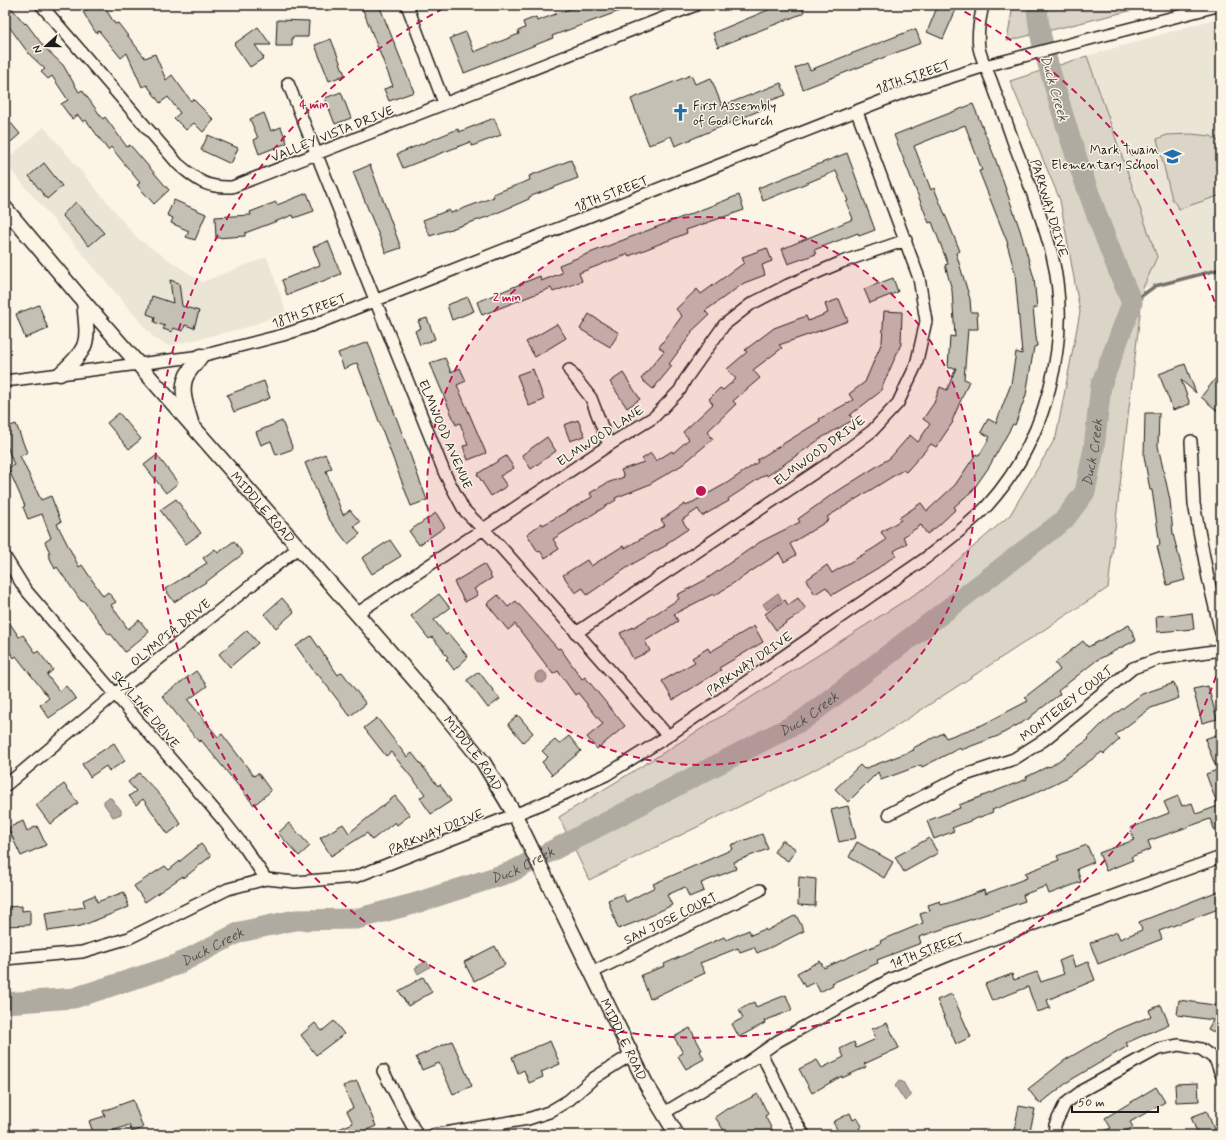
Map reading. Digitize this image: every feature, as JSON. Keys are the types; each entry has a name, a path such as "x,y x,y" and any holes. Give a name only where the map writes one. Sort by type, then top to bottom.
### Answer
{"main road":[{"name":"MIDDLE ROAD","path":"5,208 84,302 440,709 483,762 523,829 646,1084 677,1135"},
{"path":"60,374 79,356 83,349 87,335 84,302"},
{"name":"MIDDLE ROAD","path":"191,424 184,394 184,386 187,375 201,356"}],"street":[{"name":"VALLEY VISTA DRIVE","path":"41,5 178,164 199,182 209,186 232,187 696,5"},
{"path":"407,5 444,103"},
{"name":"PARKWAY DRIVE","path":"5,959 82,952 129,938 228,889 266,879 295,882 355,877 515,815 606,775 668,736 924,560 956,535 987,506 1020,462 1033,437 1045,402 1053,367 1058,330 1058,294 1052,255 1024,170 979,48 978,26 983,5"},
{"name":"18TH STREET","path":"5,380 201,356 283,335 857,112 907,91 985,66 1221,5"},
{"name":"ELMWOOD AVENUE","path":"288,83 445,474 464,510 668,736"},
{"name":"ELMWOOD DRIVE","path":"576,633 832,461 872,431 898,403 916,365 926,321 919,278 857,112"},
{"name":"ELMWOOD LANE","path":"356,614 609,445 654,417 680,390 685,380 724,325 751,304 788,285 842,262 906,240"},
{"path":"569,370 591,398 609,445"},
{"path":"1191,441 1194,504 1221,633"},
{"name":"OLYMPIA DRIVE","path":"5,786 115,694 299,546"},
{"name":"SKYLINE DRIVE","path":"5,557 25,589 223,820 245,848 266,879"},
{"name":"MONTEREY COURT","path":"889,814 962,776 1014,759 1044,740 1133,668 1159,659 1221,650"},
{"name":"14TH STREET","path":"664,1113 785,1037 891,979 960,952 1221,857"},
{"name":"SAN JOSE COURT","path":"593,972 760,890"},
{"path":"1054,1135 1056,1125 1065,1104 1083,1090 1158,1049 1178,1045 1201,1049 1215,1059 1221,1074"},
{"path":"761,1053 793,1117 804,1135"},
{"path":"433,1135 522,1120 549,1112 569,1100 594,1078 632,1054"},
{"path":"383,1071 417,1135"}],"shaded area":[{"path":"1013,5 1153,5 1007,41"},
{"name":"Mark Twain Elementary School","path":"1221,17 1221,269 1143,288 1157,257 1087,56"},
{"path":"1087,56 1157,257 1143,288 1108,588 875,740 589,880 559,817 928,586 1010,515 1056,437 1080,312 1060,200 1010,81"},
{"path":"44,127 138,239 202,282 267,257 286,312 248,327 169,346 154,338 5,163 5,161"},
{"path":"1191,134 1211,136 1221,143 1221,195 1179,209 1172,199 1157,139 1167,135"},
{"path":"778,593 782,600 767,610 763,604"},
{"path":"539,671 543,671 547,677 543,683 539,683 535,679 535,675"},
{"path":"111,798 121,810 121,814 113,817 104,804 104,801"},
{"path":"426,961 430,967 418,974 415,968"},
{"path":"899,1081 903,1082 911,1096 905,1101 895,1086"}],"building":[{"path":"5,5 9,5 25,24 26,23 44,47 63,65 79,92 82,90 103,119 105,117 127,147 130,145 169,190 154,204 137,185 140,183 111,147 108,150 86,120 83,122 78,115 72,119 61,104 68,100 52,76 48,79 41,72 45,69 29,54 5,21"},
{"path":"94,5 98,9 103,5 115,24 118,23 145,58 155,54 166,80 172,75 191,101 193,99 214,120 203,132 194,123 186,130 174,118 180,113 168,97 160,103 147,85 142,87 127,53 121,58 99,31 96,33 83,12"},
{"path":"361,5 379,5 414,92 389,101 384,89 393,86"},
{"path":"580,5 633,6 552,36 553,38 464,73 450,38 466,32 474,52 519,34 518,31 525,28 523,22 536,17 537,21"},
{"path":"780,5 801,5 804,13 718,47 713,33"},
{"path":"938,5 958,5 943,39 927,32"},
{"path":"277,20 309,21 308,37 292,37 292,46 276,46"},
{"path":"258,27 271,45 255,45 264,58 250,67 234,44"},
{"path":"912,30 916,30 921,43 803,89 795,68 807,63 810,70"},
{"path":"331,39 345,75 329,81 315,45"},
{"name":"First Assembly of God Church","path":"691,75 695,84 711,78 722,106 781,83 786,95 766,102 768,107 675,146 671,136 649,145 631,99"},
{"path":"341,92 351,118 335,124 325,98"},
{"path":"973,104 995,158 1020,230 1034,278 1037,308 1033,308 1037,346 1034,347 1026,395 1015,425 1013,424 989,467 973,490 954,507 956,509 938,526 927,534 921,525 903,537 907,543 894,551 896,555 878,568 832,595 826,587 815,594 806,580 827,565 832,573 874,548 886,540 881,532 901,520 899,518 921,503 927,511 955,485 976,454 979,456 990,437 981,432 988,419 996,423 1011,384 1016,352 1022,354 1015,273 1008,244 979,171 982,170 965,125 914,146 931,190 934,188 960,251 956,253 970,299 971,312 977,312 978,329 968,329 964,379 969,381 952,421 953,422 936,447 931,444 906,472 903,470 827,517 829,520 790,544 796,555 784,562 779,553 714,596 713,594 674,614 678,621 645,641 650,651 633,659 620,633 636,626 679,599 677,595 705,580 760,542 800,522 798,519 830,496 890,458 910,435 918,442 930,424 923,419 934,403 940,387 947,390 956,368 948,368 950,336 955,337 952,290 945,265 948,264 932,222 929,223 894,135"},
{"path":"264,113 271,131 281,127 287,143 259,154 254,140 258,138 250,119"},
{"path":"5,116 20,134 5,147"},
{"path":"494,118 501,135 472,146 470,142 403,168 397,154 458,129 459,132"},
{"path":"208,135 238,148 231,164 201,150"},
{"path":"847,153 875,230 859,236 858,233 814,250 816,254 788,264 782,249 853,219 846,202 848,201 836,171 763,201 758,188"},
{"path":"571,160 578,178 529,197 529,199 490,216 430,236 423,220 449,210 451,213 494,197 493,194 530,180 529,176"},
{"path":"44,163 62,186 47,199 29,176"},
{"path":"370,165 401,248 386,253 353,172"},
{"path":"307,193 314,211 294,218 293,215 245,233 245,236 216,238 215,217 251,215 250,212 276,202 277,205"},
{"path":"739,195 744,210 686,230 687,233 629,256 628,254 579,273 582,281 553,292 551,288 482,315 477,302 540,276 541,281 562,273 559,265"},
{"path":"174,200 206,214 195,240 186,237 189,231 171,223 173,218 167,215"},
{"path":"76,202 104,233 89,246 62,215"},
{"path":"328,241 341,274 287,295 282,280 320,265 313,247"},
{"path":"767,248 772,261 762,265 765,275 744,283 705,311 709,315 691,332 692,333 669,364 672,366 653,389 641,379 664,351 659,347 682,316 676,309 697,289 701,294 744,263 742,257"},
{"path":"893,278 898,292 870,303 864,289"},
{"path":"170,280 179,283 182,306 199,311 194,328 185,325 183,331 173,328 172,332 163,329 165,326 154,322 155,317 147,314 152,296 173,303"},
{"path":"468,297 474,311 452,320 447,305"},
{"path":"839,299 848,321 779,345 782,348 753,370 760,378 733,401 736,404 707,432 713,439 682,465 648,485 615,498 616,500 553,539 559,549 545,558 540,551 538,552 527,534 542,523 543,525 592,497 590,493 607,483 624,477 621,470 644,462 642,459 651,453 656,461 672,451 673,453 689,439 683,432 713,404 709,399 720,388 723,390 736,379 727,369 747,352 745,350 774,328 806,316 808,321 828,313 825,304"},
{"path":"39,305 48,329 25,338 16,314"},
{"path":"884,311 902,312 901,344 880,392 850,415 853,420 823,437 767,476 766,474 728,499 729,501 702,516 698,509 682,520 688,529 667,543 667,545 634,563 587,595 583,588 575,593 563,575 587,560 591,566 623,546 625,548 665,525 661,520 685,504 686,506 727,483 758,462 757,460 820,421 819,419 853,400 849,394 865,382 882,342"},
{"path":"589,314 619,333 610,347 580,329"},
{"path":"427,318 435,339 420,345 415,331 421,328 418,321"},
{"path":"557,324 566,338 535,357 526,342"},
{"path":"368,342 427,500 411,506 357,363 344,369 338,353"},
{"path":"445,358 451,372 460,368 466,381 457,385 486,453 468,460 463,446 468,445 460,423 456,425 430,363"},
{"path":"1185,364 1196,393 1181,380 1190,404 1173,410 1159,374"},
{"path":"533,369 544,400 529,406 517,375"},
{"path":"623,373 640,399 627,408 610,382"},
{"path":"1216,378 1221,382 1221,414 1201,397"},
{"path":"264,381 270,398 234,412 227,395"},
{"path":"119,413 141,439 129,449 107,423"},
{"path":"1145,413 1159,413 1158,446 1170,500 1173,534 1185,580 1167,585 1157,546 1160,545 1152,490 1150,490 1144,456"},
{"path":"578,420 585,436 570,441 564,425"},
{"path":"282,421 293,449 276,455 271,441 261,445 256,432"},
{"path":"16,424 27,453 20,456 41,500 51,496 61,522 57,524 79,567 82,565 103,596 108,592 116,602 111,605 128,629 139,620 149,632 125,652 111,634 109,635 83,600 81,601 57,567 55,569 48,554 50,553 45,542 51,538 42,514 28,519 23,507 25,506 8,468 14,465 5,441 5,428"},
{"path":"547,437 556,451 531,469 522,455"},
{"path":"325,454 332,468 326,471 343,515 350,510 360,522 354,526 360,534 348,544 328,518 305,463"},
{"path":"157,455 178,483 166,493 144,465"},
{"path":"506,456 514,468 500,476 507,486 491,496 477,474"},
{"path":"176,499 201,533 186,544 160,510"},
{"path":"436,513 445,527 419,545 409,531"},
{"path":"390,540 401,556 372,574 362,558"},
{"path":"234,541 243,554 206,582 174,602 165,589 207,563 203,558 215,549 218,553"},
{"path":"484,564 492,578 474,589 478,595 465,602 454,582"},
{"path":"439,594 450,608 434,620 446,635 448,633 468,657 454,670 446,659 448,657 443,652 444,651 432,637 429,639 411,616"},
{"path":"498,595 508,607 516,601 558,649 560,648 582,679 585,677 625,726 597,749 587,737 603,724 578,693 575,695 558,671 553,674 515,624 508,630 487,604"},
{"path":"282,598 294,612 276,628 264,614"},
{"path":"798,598 806,609 776,630 765,614 785,600 788,605"},
{"path":"1192,613 1194,629 1157,632 1156,616 1171,616"},
{"path":"5,616 19,637 23,635 36,653 38,651 53,670 47,675 59,691 66,686 76,699 49,718 40,705 49,698 16,656 14,658 5,645"},
{"path":"1129,625 1136,640 1097,660 1058,691 1060,694 1030,718 998,736 961,750 960,748 922,767 921,765 881,780 878,772 848,802 835,789 860,765 864,769 914,750 913,748 943,733 946,738 982,725 1028,701 1025,697 1060,670 1055,663 1083,641 1088,647"},
{"path":"754,626 763,642 719,668 721,670 673,700 662,681 695,662 692,658 708,648 710,652"},
{"path":"247,630 258,643 230,667 219,654"},
{"path":"311,636 338,675 342,672 366,704 350,716 317,673 316,674 296,646"},
{"path":"196,671 207,686 188,700 218,737 222,734 254,776 258,773 271,791 254,805 201,740 199,742 162,696"},
{"path":"479,672 500,699 488,708 467,680"},
{"path":"1174,683 1179,698 1151,708 1115,735 1120,739 1104,754 1102,752 1066,778 1033,794 992,810 993,812 952,828 954,831 934,839 927,821 960,808 959,805 1027,779 1026,777 1049,766 1050,767 1089,739 1088,738 1103,723 1142,694"},
{"path":"1208,686 1217,719 1202,723 1193,689"},
{"path":"518,715 533,733 523,742 508,724"},
{"path":"377,718 407,757 412,753 438,786 440,784 451,801 431,814 420,798 425,794 391,752 386,756 364,728"},
{"path":"1221,733 1221,845 1210,819 1148,841 1151,849 1131,857 1133,860 1106,871 1099,853 1134,840 1130,828 1169,813 1164,802 1178,796 1182,806 1192,803 1196,814 1218,806 1206,774 1217,770 1205,739"},
{"path":"569,736 581,751 552,775 542,762 548,757 542,751 555,740 559,744"},
{"path":"114,743 125,761 109,771 106,766 90,777 82,764"},
{"path":"139,773 162,797 181,824 168,834 143,799 136,805 129,796 136,791 128,782"},
{"path":"64,784 78,803 50,824 36,805"},
{"path":"395,796 410,815 397,825 395,822 372,840 367,833 331,856 320,838 343,824 349,833"},
{"path":"848,806 856,838 839,842 831,810"},
{"path":"23,821 27,831 37,826 46,845 21,856 8,828"},
{"path":"289,823 310,846 299,856 278,833"},
{"path":"762,834 768,849 734,862 736,869 701,883 704,891 689,897 685,887 667,895 672,905 644,919 618,929 608,900 623,894 626,902 655,887 653,884 733,849 731,845"},
{"path":"929,838 938,853 904,872 895,857"},
{"path":"782,840 796,849 788,861 774,852"},
{"path":"857,842 893,862 884,878 849,857"},
{"path":"201,844 211,856 184,878 183,876 145,902 134,886 165,866 169,870"},
{"path":"1087,845 1094,862 1077,869 1081,882 1049,894 1046,886 1023,895 1025,901 919,937 921,943 877,960 878,963 832,983 833,985 820,992 815,982 805,987 797,973 820,961 824,968 881,943 880,941 923,923 920,914 930,911 928,905 940,901 941,905 984,890 985,894 1027,878 1025,873 1059,860 1057,856"},
{"path":"799,877 816,879 815,906 798,905"},
{"path":"1221,890 1221,908 1159,931 1162,939 1098,964 1090,943 1117,932 1120,939 1142,930 1139,922"},
{"path":"124,892 129,907 81,926 48,931 45,913 85,907 83,900 95,895 97,902"},
{"path":"22,906 22,911 30,910 30,925 5,926 5,907"},
{"path":"796,915 804,931 757,953 754,947 740,952 738,948 700,963 705,973 650,999 641,975 665,966 664,964 724,937 726,940 749,930 751,935 765,929 766,931"},
{"path":"495,946 505,965 474,981 464,962"},
{"path":"1071,956 1075,967 1088,962 1095,980 1047,1000 1050,1008 1037,1012 1028,987 992,1001 985,984 1012,974 1014,980 1037,972 1041,982 1064,974 1059,961"},
{"path":"423,977 432,992 408,1006 399,991"},
{"path":"952,994 971,1037 956,1044 937,1000"},
{"path":"786,995 792,1010 764,1021 765,1023 739,1037 732,1024 743,1018 739,1010 754,1002 756,1007"},
{"path":"1179,1000 1221,1006 1221,1036 1208,1029 1213,1020 1177,1015"},
{"path":"1161,1005 1169,1024 1126,1043 1128,1046 1069,1081 1040,1104 1028,1089 1065,1060 1117,1030 1151,1016 1149,1010"},
{"path":"334,1021 344,1034 316,1055 301,1035 315,1023 322,1031"},
{"path":"887,1023 899,1048 864,1064 866,1067 842,1078 842,1076 812,1093 799,1069 817,1060 822,1068 844,1057 840,1049 854,1042 856,1048 876,1039 872,1029"},
{"path":"690,1028 702,1050 700,1051 704,1059 686,1069 678,1056 683,1053 674,1037"},
{"path":"452,1041 472,1086 453,1094 439,1063 422,1070 416,1057"},
{"path":"550,1041 560,1064 541,1072 543,1077 529,1083 524,1070 518,1073 512,1057"},
{"path":"357,1081 376,1126 355,1135 325,1135 353,1123 347,1111 353,1108 343,1086"},
{"path":"1198,1083 1199,1101 1176,1102 1175,1084"},
{"path":"1156,1087 1165,1102 1130,1122 1133,1127 1119,1135 1093,1135 1111,1128 1105,1118"},
{"path":"758,1094 768,1114 765,1116 775,1135 727,1135 715,1117 728,1108 729,1109"},
{"path":"133,1100 143,1128 132,1132 129,1125 101,1135 94,1135 89,1121 105,1116 103,1111"},
{"path":"1019,1106 1035,1109 1029,1135 1013,1135"},
{"path":"1207,1111 1216,1135 1198,1135 1191,1117"},
{"path":"850,1113 853,1120 857,1118 862,1126 859,1128 862,1135 840,1135 833,1122"}],"waterway":[{"name":"Duck Creek","path":"5,1003 74,998 176,965 240,932 295,920 356,919 413,904 511,872 803,720 1064,520 1085,492 1094,448 1101,385 1132,303 1100,224 1063,116 1043,47 1037,5"},
{"path":"1132,303 1155,286 1221,269"}],"place":[{"name":"First Assembly of God Church","path":"680,112"},
{"name":"Mark Twain Elementary School","path":"1172,156"}]}
